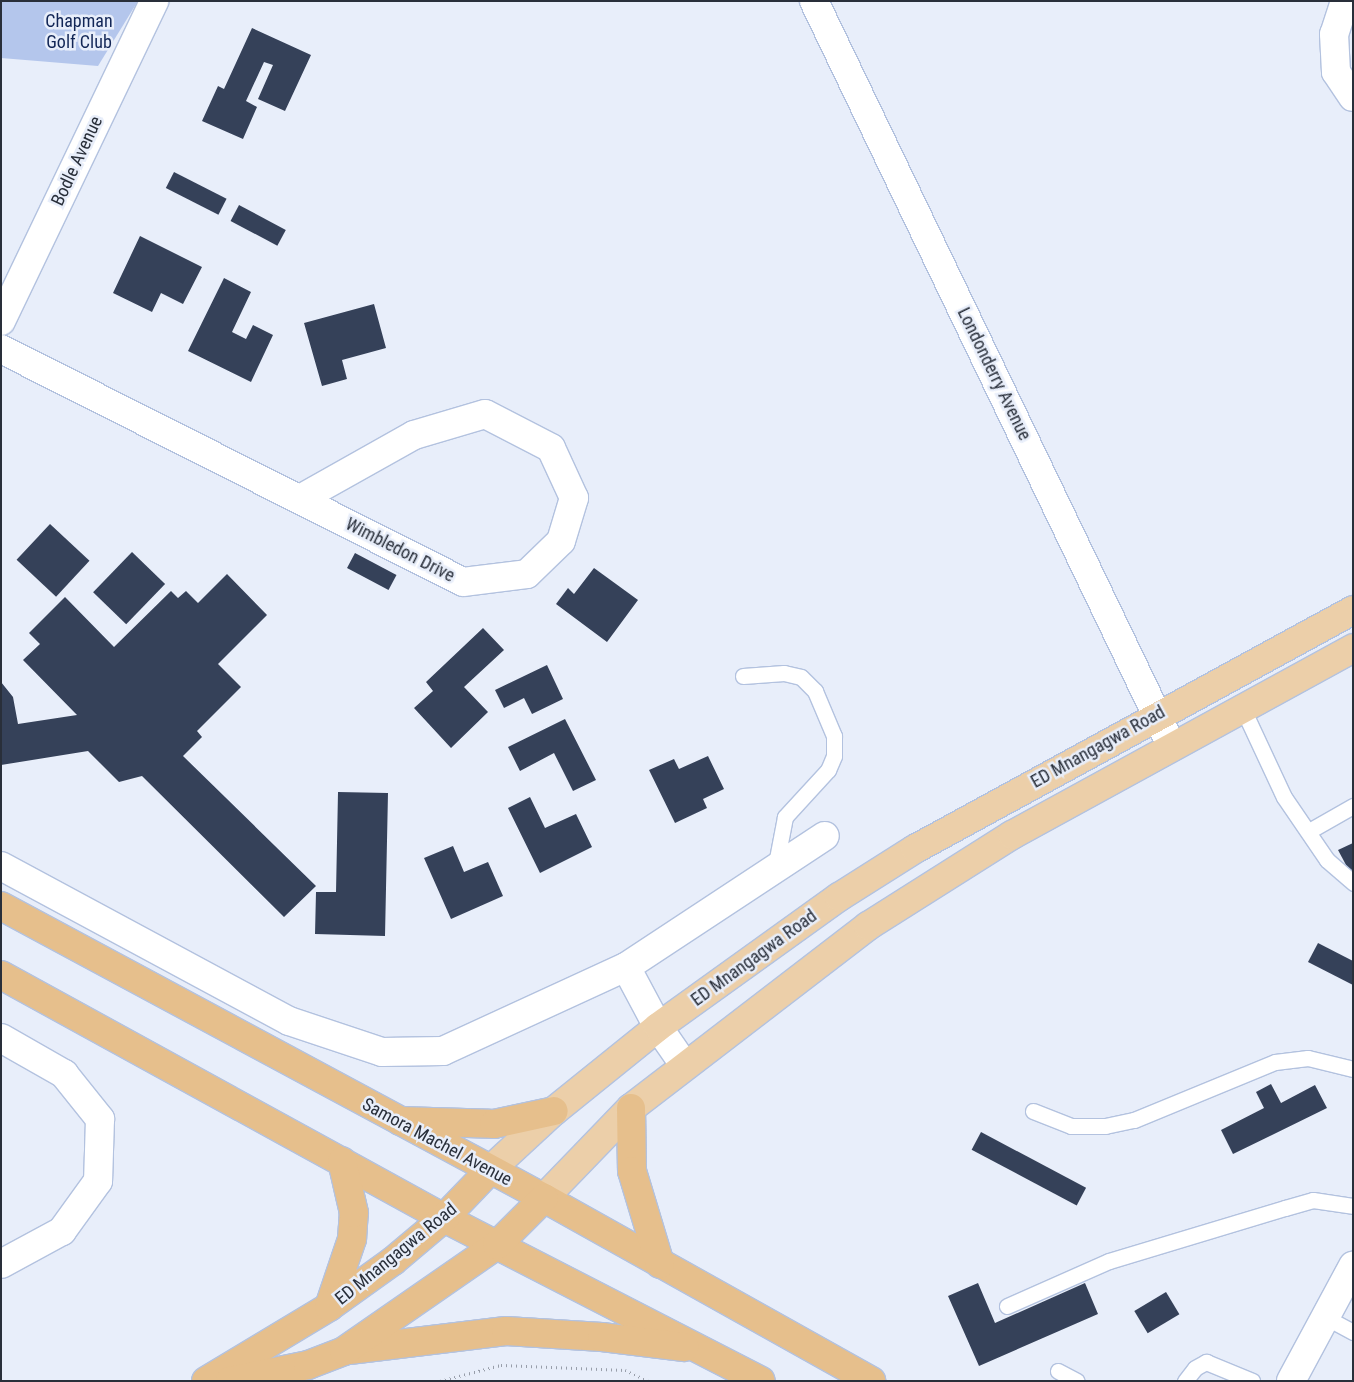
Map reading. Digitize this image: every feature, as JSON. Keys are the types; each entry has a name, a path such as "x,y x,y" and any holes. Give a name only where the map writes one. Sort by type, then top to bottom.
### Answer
{"highway":[{"name":"Samora Machel Avenue","path":"1,906 394,1120 544,1198 871,1381"},
{"path":"1,976 444,1218 703,1349 762,1381"},
{"path":"631,1108 632,1171 660,1264"},
{"path":"394,1120 494,1124 554,1111"},
{"path":"329,1307 352,1239 354,1213 342,1161"},
{"name":"ED Mnangagwa Road","path":"206,1381 329,1307 444,1218 489,1171"},
{"name":"ED Mnangagwa Road","path":"230,1381 308,1365 344,1350 497,1245 544,1198"},
{"path":"344,1350 506,1331 602,1336 703,1349"}],"main road":[{"name":"ED Mnangagwa Road","path":"489,1171 554,1111 658,1027 839,897 915,849 1157,714 1353,610"},
{"name":"ED Mnangagwa Road","path":"544,1198 631,1108 868,926 1012,835 1242,707 1353,648"}],"street":[{"name":"Bodle Avenue","path":"1,321 154,1"},
{"name":"Londonderry Avenue","path":"814,1 1172,747"},
{"path":"1345,1 1334,34 1336,72 1353,98"},
{"name":"Wimbledon Drive","path":"1,349 463,582 527,574 561,541 574,498 551,448 485,414 414,435 300,499"},
{"path":"1,866 289,1021 382,1052 443,1051 626,967 825,836"},
{"path":"626,967 658,1027 685,1066"},
{"path":"1,1038 64,1074 100,1119 98,1181 62,1231 1,1264"},
{"path":"1292,1381 1353,1266"}],"lane":[{"path":"743,676 784,673 801,677 815,691 834,736 834,756 828,770 785,817 776,869"},
{"path":"1242,707 1284,797 1327,860 1353,883"},
{"path":"1308,831 1353,806"},
{"path":"1033,1111 1072,1126 1105,1126 1134,1120 1275,1062 1308,1058 1353,1069"},
{"path":"1007,1306 1109,1261 1284,1208 1313,1200 1353,1206"},
{"path":"1325,1317 1353,1332"},
{"path":"1185,1381 1195,1368 1206,1362 1252,1381"},
{"path":"1058,1371 1077,1381"}],"path":[{"path":"440,1381 511,1366 626,1370 649,1381"}],"green space":[{"name":"Chapman Golf Club","path":"1,1 138,1 98,66 1,58"}],"building":[{"path":"252,28 311,55 285,111 258,99 273,65 264,62 246,101 257,107 243,139 202,121 218,86 224,89"},
{"path":"174,172 227,199 218,215 166,188"},
{"path":"239,205 286,230 277,246 231,221"},
{"path":"140,236 202,267 183,304 161,293 152,312 113,293"},
{"path":"224,278 251,292 232,332 246,339 253,325 273,335 251,382 188,351"},
{"path":"374,304 386,348 342,360 347,379 322,386 304,323"},
{"path":"50,524 89,561 56,597 17,560"},
{"path":"132,552 165,584 126,624 93,592"},
{"path":"355,553 396,575 389,590 347,568"},
{"path":"594,568 638,600 607,642 556,604 568,588 574,594"},
{"path":"227,574 267,615 218,664 241,687 197,731 202,737 183,756 316,886 284,917 142,776 119,782 88,751 1,765 1,682 13,697 18,724 77,715 23,660 40,644 29,633 65,597 114,647 171,591 178,598 186,591 198,603"},
{"path":"483,628 504,650 464,687 488,712 451,748 414,708 433,691 426,682"},
{"path":"547,665 563,699 532,714 524,698 504,708 495,690"},
{"path":"565,719 596,780 573,791 554,753 520,771 508,747"},
{"path":"708,756 724,789 703,799 707,808 675,823 649,770 674,759 679,769"},
{"path":"338,792 388,793 385,936 315,934 316,892 336,892"},
{"path":"530,797 545,828 576,814 592,847 540,873 508,808"},
{"path":"1353,843 1353,878 1338,850"},
{"path":"453,846 464,872 488,862 503,896 451,919 424,858"},
{"path":"1318,943 1353,961 1353,985 1308,962"},
{"path":"1271,1084 1281,1103 1315,1085 1327,1108 1233,1154 1221,1130 1264,1108 1256,1092"},
{"path":"981,1132 1086,1188 1077,1206 972,1150"},
{"path":"978,1283 995,1323 1085,1283 1098,1314 979,1366 948,1296"},
{"path":"1166,1292 1179,1314 1148,1333 1134,1311"}]}
